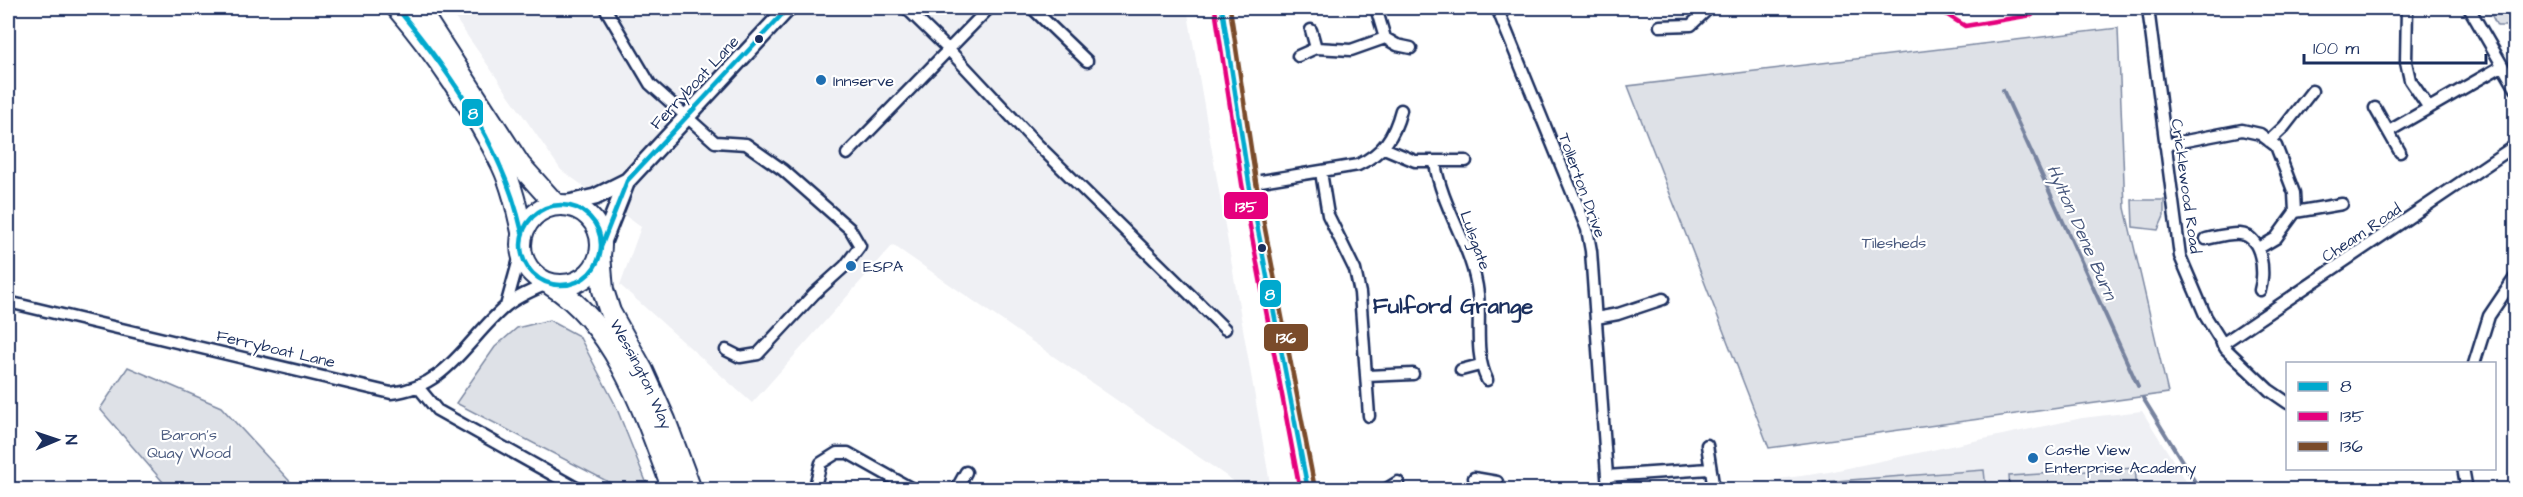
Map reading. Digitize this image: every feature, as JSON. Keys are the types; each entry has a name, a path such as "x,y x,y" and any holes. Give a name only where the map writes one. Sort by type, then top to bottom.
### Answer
{"highway":[{"path":"397,8 472,113 502,166 515,200 522,232 521,252"},
{"name":"Wessington Way","path":"418,8 520,165 535,184 558,205 574,207 592,219 600,234 603,290 610,312 643,371 665,420 680,485"},
{"path":"522,232 532,216 558,205"},
{"path":"549,284 572,285 584,279 594,269 601,251"},
{"name":"Wessington Way","path":"521,252 525,265 537,278 580,306 607,342 680,485"}],"street":[{"path":"604,8 650,84 715,142 746,144 783,170 850,229 860,246 845,266 814,294 758,354 740,357 726,350"},
{"name":"Ferryboat Lane","path":"558,205 595,197 627,181 788,8"},
{"path":"906,8 949,50 1036,143 1225,329"},
{"path":"848,154 988,8"},
{"path":"1032,8 1087,61"},
{"path":"1222,8 1249,183 1308,489"},
{"path":"1376,8 1385,38 1397,45 1411,48"},
{"name":"Tollerton Drive","path":"1497,8 1587,229 1591,251 1608,489"},
{"path":"1660,26 1691,25 1709,8"},
{"path":"1950,8 1965,19 2031,8"},
{"name":"Cricklewood Road","path":"2148,8 2180,256 2206,317 2222,344 2269,390 2286,402"},
{"path":"2407,8 2406,62 2410,80 2429,108"},
{"path":"2469,8 2516,89"},
{"path":"1311,30 1316,48"},
{"path":"1298,56 1316,48 1351,50 1385,38"},
{"path":"2389,131 2502,66"},
{"path":"2269,141 2284,127 2312,91"},
{"path":"2375,108 2400,152"},
{"path":"1249,183 1358,165 1372,159 1392,138 1401,110"},
{"path":"2165,145 2242,130 2260,134 2276,146 2294,193 2295,212 2276,237 2259,248"},
{"name":"Cheam Road","path":"2222,344 2516,145"},
{"path":"1384,148 1415,161 1435,163 1466,161"},
{"name":"Lulsgate","path":"1435,163 1438,183 1471,262 1478,294 1480,365 1487,380"},
{"path":"1321,172 1329,215 1355,270 1360,292 1369,416"},
{"name":"Ferryboat Lane","path":"601,251 627,181"},
{"path":"2295,212 2342,204"},
{"path":"2206,239 2241,233 2259,248 2263,281 2260,290"},
{"name":"Ferryboat Lane","path":"506,306 521,252"},
{"path":"2474,362 2489,316 2516,276"},
{"name":"Ferryboat Lane","path":"8,302 381,392 404,392 435,378 455,363 506,306 549,284"},
{"path":"1596,318 1618,314 1663,299"},
{"path":"1461,370 1480,365"},
{"path":"1367,376 1413,374"},
{"path":"418,387 437,410 580,489"},
{"path":"1707,445 1709,470 1714,489"},
{"path":"814,489 821,464 837,453 848,453 914,489"},
{"path":"1606,476 1709,470"},
{"path":"2463,470 2467,489"},
{"path":"956,489 966,472"},
{"path":"1474,478 1497,482 1497,489"},
{"path":"1385,489 1398,482"}],"shaded area":[{"path":"448,8 1187,8 1271,489 1245,489 893,245 752,403 620,285 641,227 561,170"},
{"name":"Castle View Enterprise Academy","path":"2142,411 2191,489 1773,490 1772,480 1829,472 2082,418"}],"green space":[{"path":"2488,8 2515,8 2515,26 2497,26"},
{"name":"Tilesheds","path":"2118,28 2125,208 2168,393 1769,448 1628,86"},
{"path":"2132,200 2164,200 2164,216 2158,230 2133,227"},
{"path":"549,320 579,336 615,404 649,489 622,489 456,403 495,347 517,328"},
{"name":"Baron's Quay Wood","path":"128,367 221,407 297,489 169,489 100,409"},
{"path":"2135,468 2137,489 2010,489 2009,476"},
{"path":"1984,470 1986,489 1824,489 1823,482"}],"waterway":[{"name":"Hylton Dene Burn","path":"2003,90 2138,386"},
{"name":"Hylton Dene Burn","path":"2143,398 2200,490"}],"transit line":[{"name":"8","path":"397,8 456,86 489,141 513,201 522,232"},
{"name":"8","path":"601,247 627,181 788,8"},
{"name":"8","path":"1222,8 1249,183 1308,490"},
{"name":"136","path":"1230,8 1256,182 1315,489"},
{"name":"135","path":"1215,9 1242,184 1300,490"},
{"name":"135","path":"1946,14 1965,26 2032,15"},
{"name":"8","path":"553,205 569,205 590,216 601,237 601,245 601,253 590,274 569,285 553,285 539,279 527,267 521,253 521,237 527,223 539,211 553,205"}],"place":[{"name":"Innserve","path":"821,80"},
{"name":"ESPA","path":"851,266"},
{"name":"Castle View Enterprise Academy","path":"2033,458"}],"district":[{"name":"Fulford Grange","path":"1453,305"}]}
